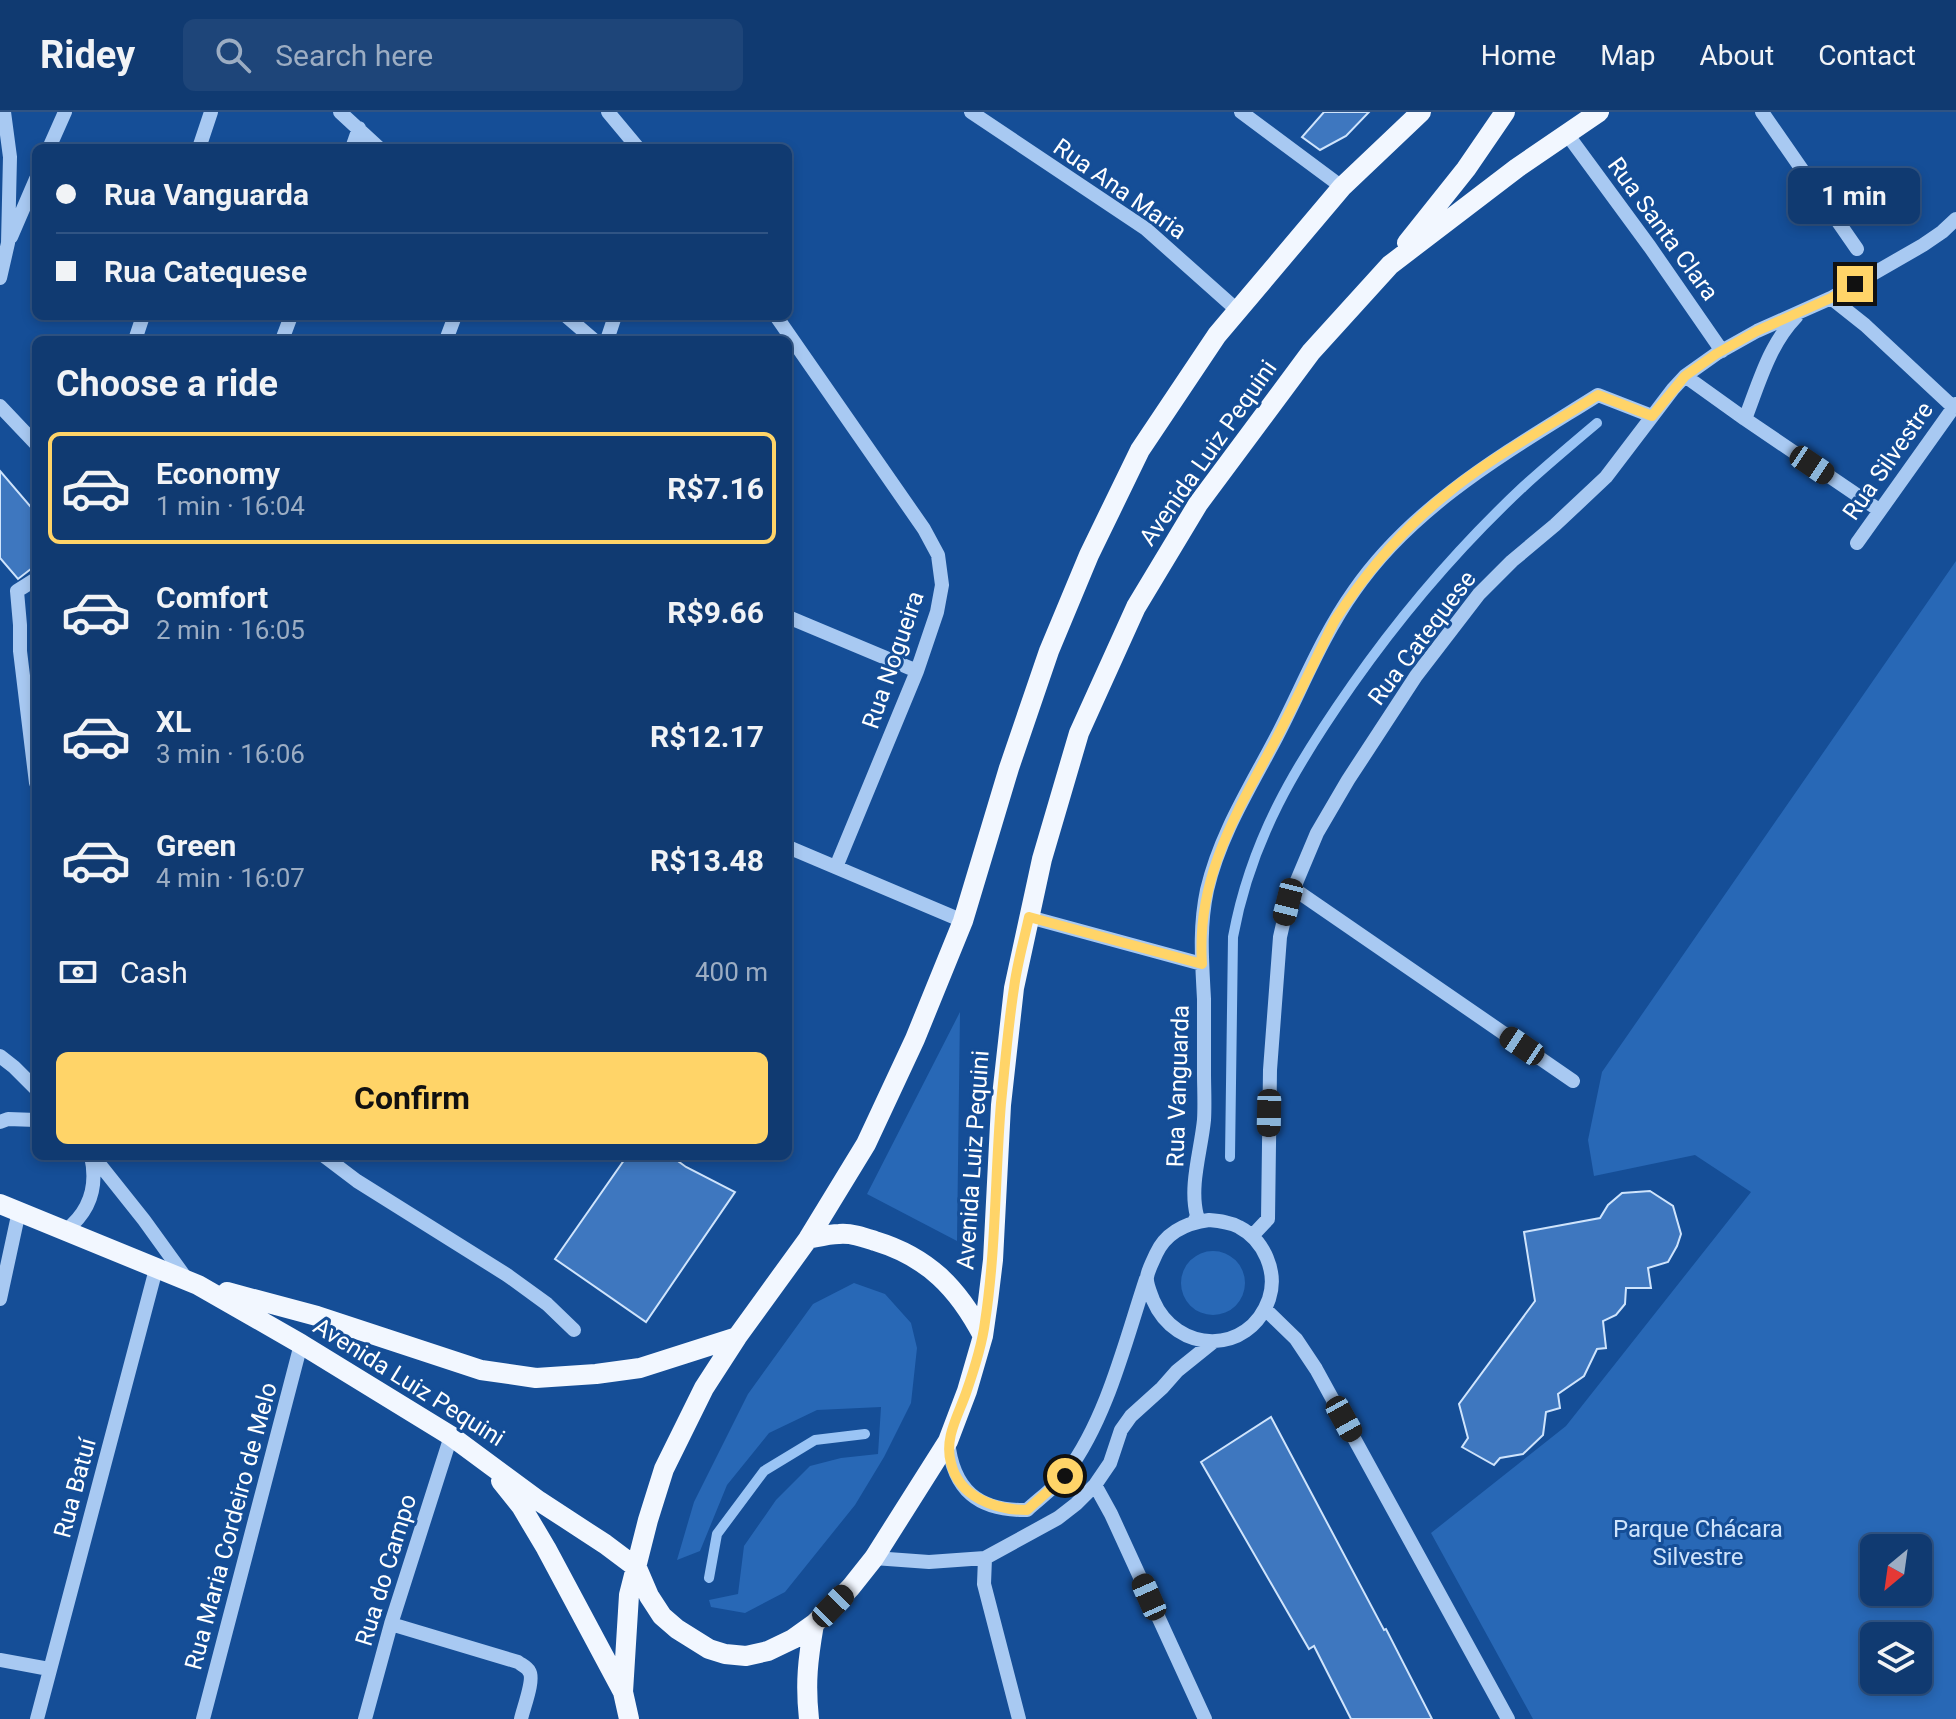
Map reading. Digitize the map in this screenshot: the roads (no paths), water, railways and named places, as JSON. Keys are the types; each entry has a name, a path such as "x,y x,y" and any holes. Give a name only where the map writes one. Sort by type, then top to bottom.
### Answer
{"main road":[{"name":"Avenida Luiz Pequini","path":"10,1208 193,1283 317,1316 481,1370 536,1378 596,1374 640,1368 737,1337 808,1239 866,1144 915,1039 963,921 1009,768 1049,651 1089,555 1140,450 1202,356 1237,310 1342,187 1421,112"},
{"path":"1390,265 1466,169 1505,112"},
{"name":"Avenida Luiz Pequini","path":"193,1283 301,1344 451,1436 539,1501 605,1544 637,1568 662,1616 709,1649 746,1656 768,1651 814,1624 851,1587 874,1558 948,1441 967,1391 983,1336 993,1260 1001,1105 1014,988 1029,917 1042,859 1079,733 1136,607 1198,504 1302,364 1390,265 1506,177 1599,112"},
{"path":"808,1239 856,1235 891,1245 921,1261 942,1277 959,1296 983,1336"},
{"path":"623,1692 629,1595 664,1469 704,1388 737,1337"},
{"path":"485,1460 521,1506 540,1538 623,1692 629,1719"},
{"path":"809,1719 806,1666 814,1624"}],"street":[{"path":"4,112 8,243"},
{"path":"51,144 65,112"},
{"path":"200,144 211,112"},
{"path":"340,112 375,144"},
{"path":"608,112 635,144"},
{"name":"Rua Ana Maria","path":"971,112 1146,229 1237,310"},
{"path":"1241,112 1342,187"},
{"path":"1762,112 1857,249"},
{"path":"353,144 359,128"},
{"name":"Rua Santa Clara","path":"1567,134 1722,351"},
{"path":"0,278 8,243 32,188"},
{"name":"Rua Catequese","path":"1252,1236 1268,1219 1270,1070 1280,937 1288,902 1317,833 1416,676 1479,594 1606,477 1685,376 1757,331 1831,298 1923,245 1956,219"},
{"path":"1831,298 1955,406"},
{"path":"1745,419 1769,356 1786,328 1803,310"},
{"path":"571,320 589,336"},
{"name":"Rua Nogueira","path":"792,339 924,529 938,555 942,585 937,612 917,671 836,867"},
{"path":"1685,376 1879,510"},
{"name":"Rua Vanguarda","path":"1194,1222 1197,1216 1194,1202 1204,1118 1204,999 1200,945 1207,890 1224,839 1335,620 1382,556 1444,496 1494,460 1598,395 1652,416"},
{"path":"0,406 32,440"},
{"name":"Rua Silvestre","path":"1857,543 1955,406"},
{"path":"32,582 17,591 20,651 32,750"},
{"path":"792,619 917,671"},
{"path":"792,849 963,921"},
{"path":"1294,889 1573,1081"},
{"path":"1029,917 1202,964"},
{"path":"0,1056 32,1085"},
{"path":"0,1122 8,1119 32,1120"},
{"path":"66,1230 82,1214 93,1190 93,1160"},
{"path":"95,1160 193,1283"},
{"path":"329,1160 357,1181 527,1289 574,1330"},
{"path":"0,1299 10,1208"},
{"path":"948,1441 953,1471 971,1494 1000,1508 1027,1510 1065,1476 1083,1449 1106,1398 1146,1279 1158,1249 1168,1237 1194,1222 1225,1221 1252,1236 1262,1248 1272,1278 1271,1294 1256,1323 1243,1333 1213,1342 1193,1339 1175,1330 1161,1316 1146,1279"},
{"name":"Rua Batuí","path":"37,1719 156,1269"},
{"path":"1265,1309 1296,1339 1316,1369 1508,1719"},
{"path":"874,1558 929,1562 985,1558 1058,1518 1095,1485 1110,1463 1121,1430 1131,1416 1177,1371 1213,1342"},
{"name":"Rua Maria Cordeiro de Melo","path":"203,1719 301,1344"},
{"name":"Rua do Campo","path":"365,1719 391,1624 451,1436"},
{"path":"1095,1485 1205,1719"},
{"path":"985,1558 984,1584 1019,1719"},
{"path":"391,1624 527,1667 531,1680 521,1719"},
{"path":"0,1660 49,1669"}],"waterway":[{"path":"1230,1157 1233,937 1251,868 1278,804 1312,744 1411,607 1500,510 1597,423"},
{"path":"709,1578 717,1534 764,1471 815,1440 865,1434"}],"park label":[{"name":"Parque Chácara Silvestre","path":"1698,1543"}]}
